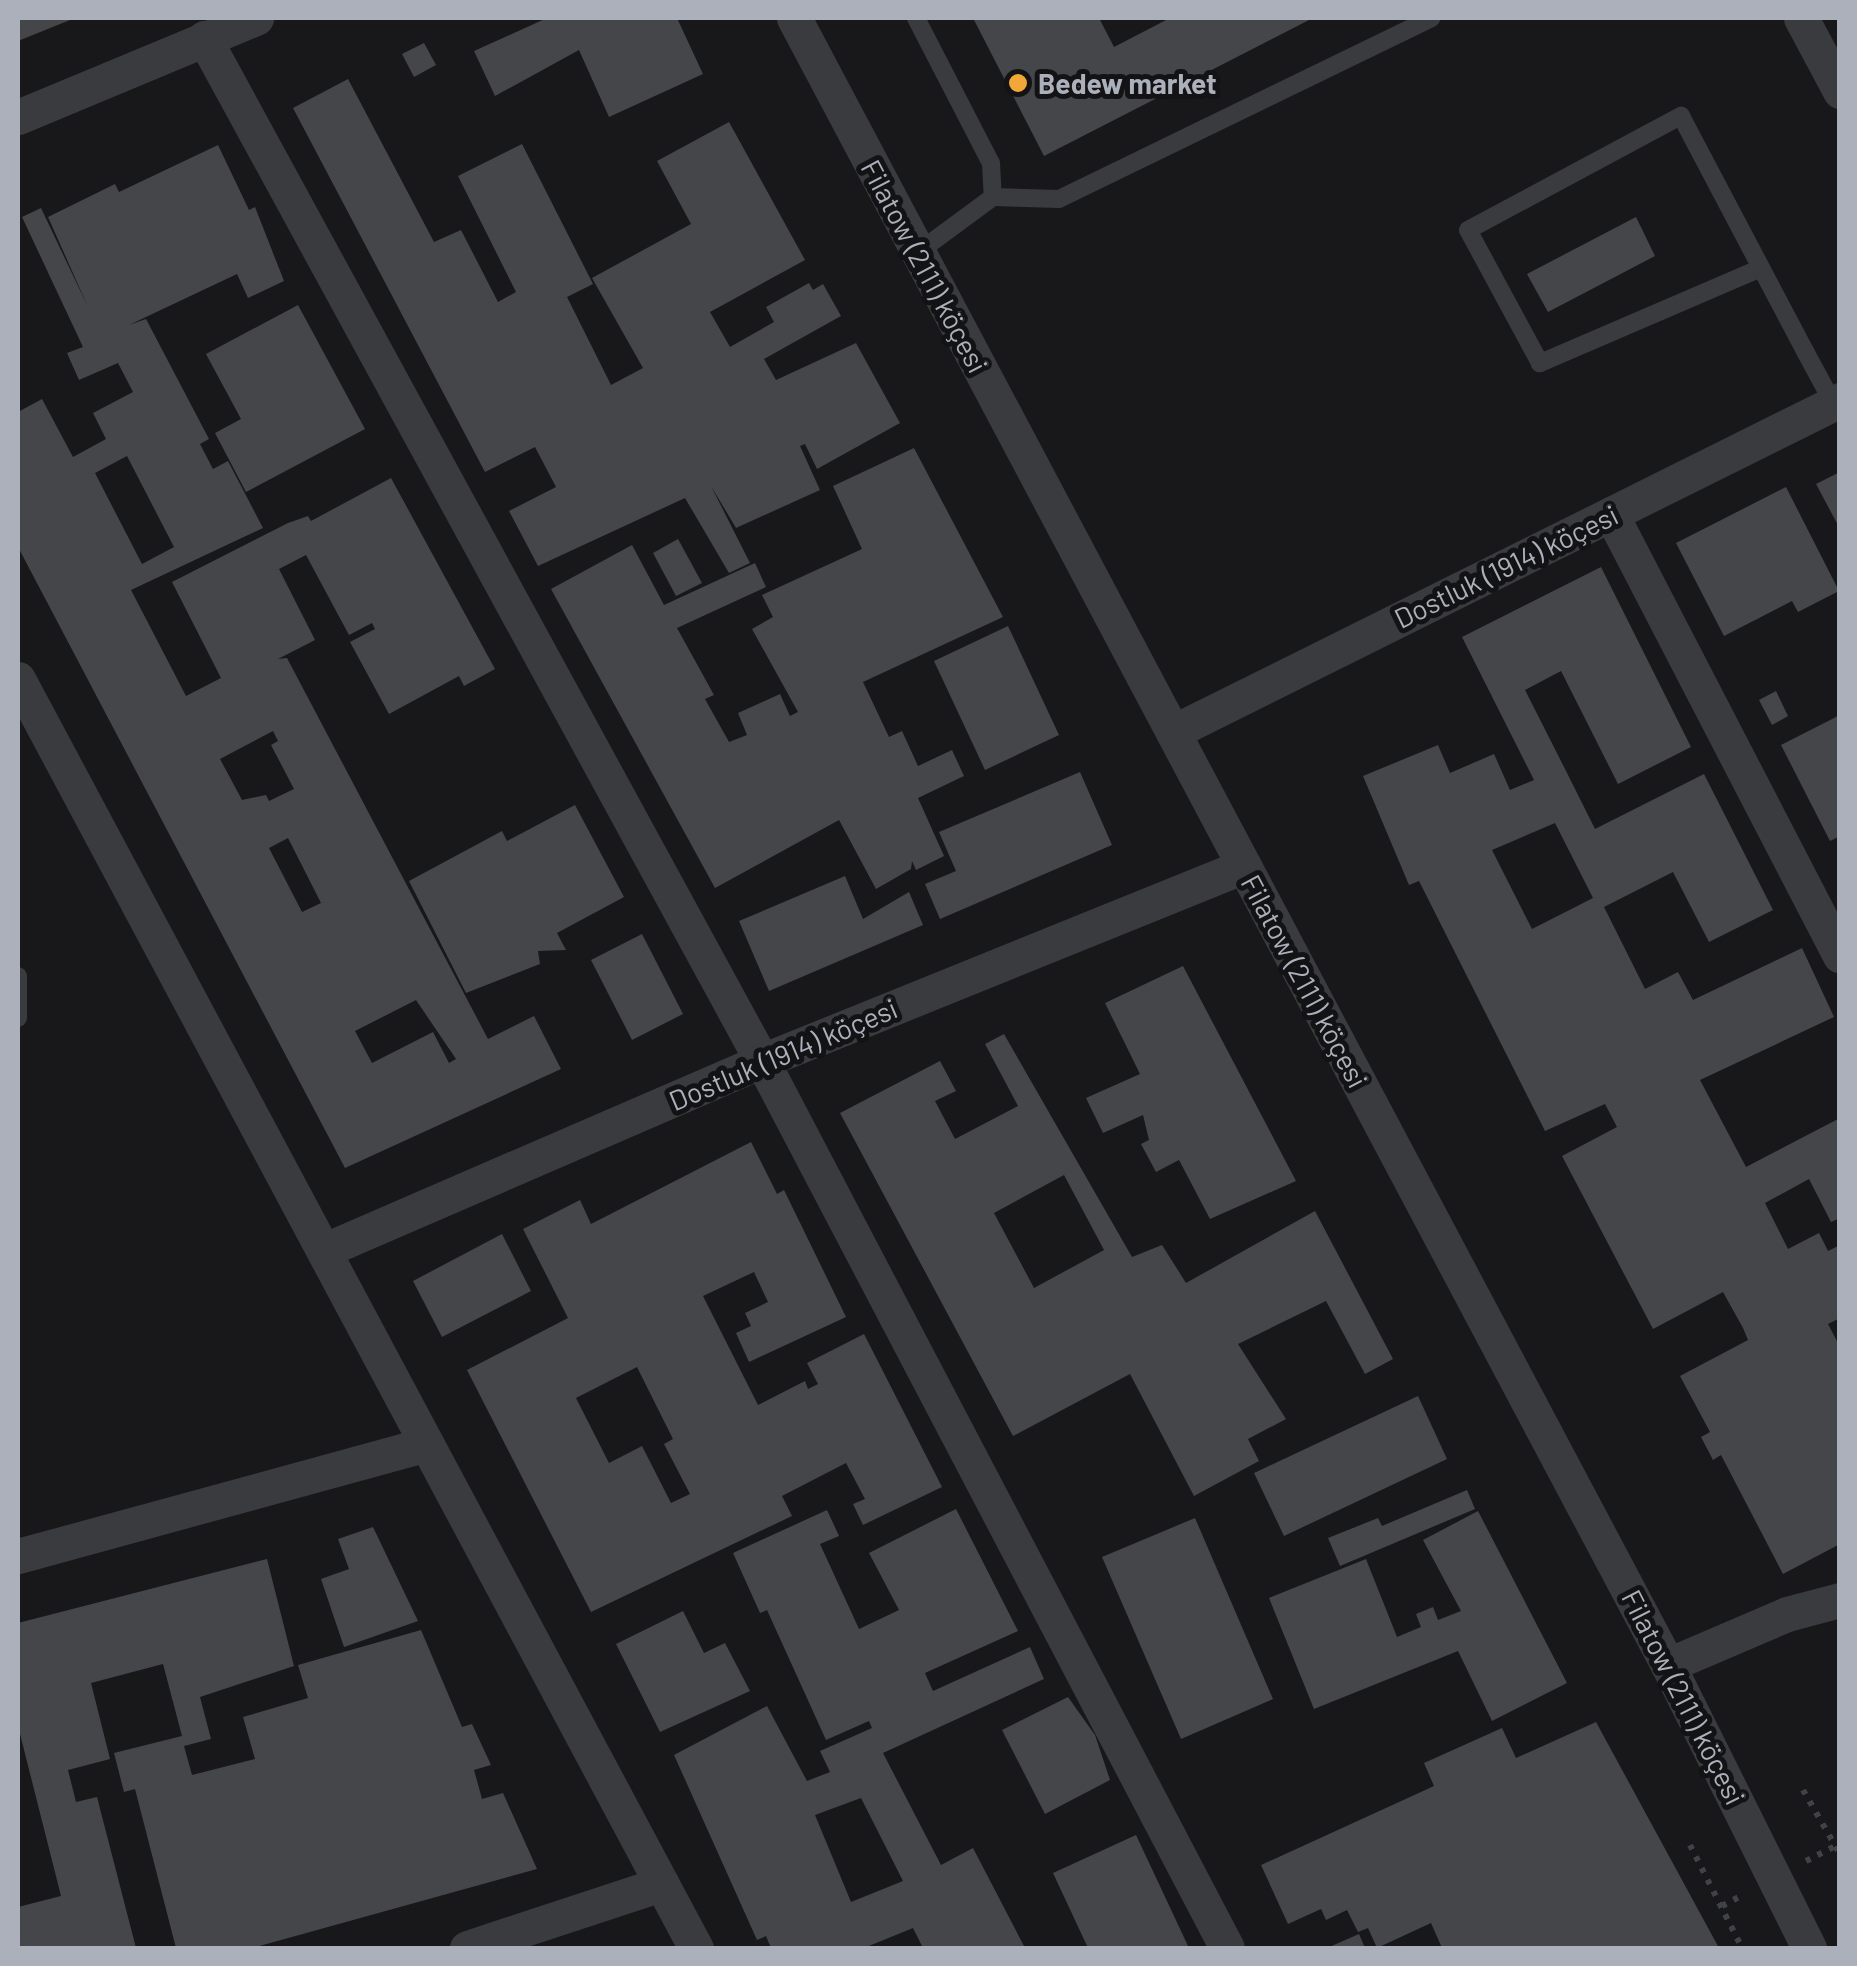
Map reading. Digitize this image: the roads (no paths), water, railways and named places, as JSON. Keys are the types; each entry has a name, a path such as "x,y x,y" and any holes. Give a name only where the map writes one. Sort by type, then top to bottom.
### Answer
{"street":[{"path":"18,116 256,18"},
{"name":"Filatow (2111) köçesi","path":"794,18 1668,1664 1812,1945"},
{"path":"1801,18 1840,91"},
{"path":"204,38 762,1061 1227,1948"},
{"name":"Dostluk (1914) köçesi","path":"1173,732 1836,402"},
{"path":"1611,514 1840,955"},
{"path":"18,678 325,1250 424,1445 696,1948"},
{"name":"Dostluk (1914) köçesi","path":"325,1250 762,1061 1244,866"},
{"path":"18,1556 424,1445"},
{"path":"1668,1664 1786,1614 1840,1600"},
{"path":"467,1948 662,1884"}],"lane":[{"path":"916,18 991,163 993,197"},
{"path":"917,252 993,197 1058,199 1430,18"},
{"path":"1762,268 1540,363 1468,230 1681,116 1836,402"},
{"path":"18,976 18,1018"}],"place":[{"name":"Bedew market","path":"1018,83"}]}
